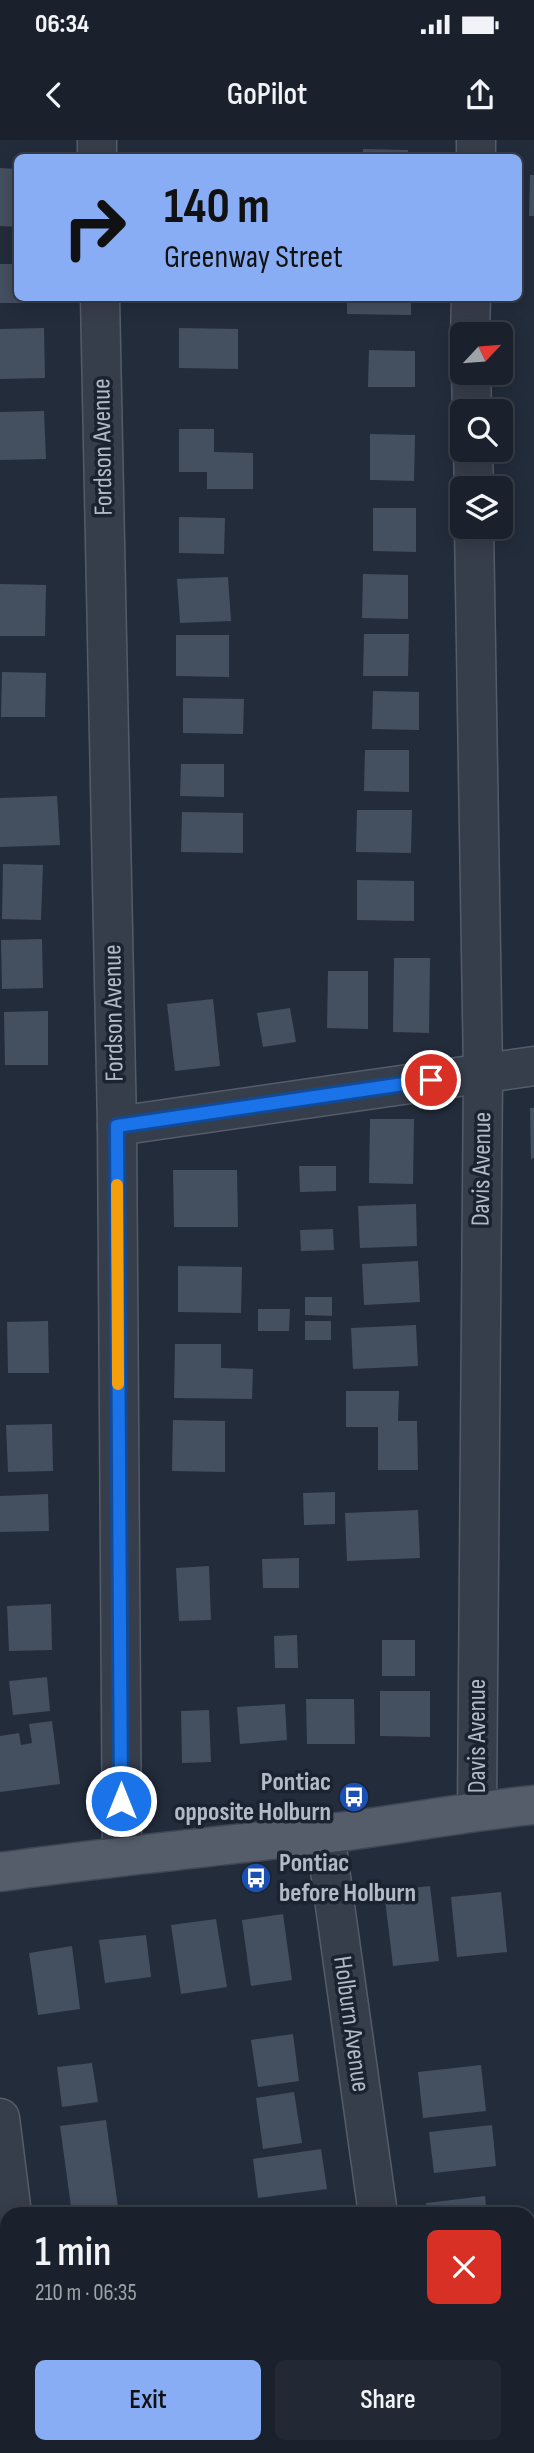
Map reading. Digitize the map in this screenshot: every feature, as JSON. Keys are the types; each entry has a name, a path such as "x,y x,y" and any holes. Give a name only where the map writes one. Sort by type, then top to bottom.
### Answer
{"main road":[{"path":"0,1872 325,1834 534,1805"}],"street":[{"name":"Fordson Avenue","path":"100,301 117,1126 122,1856"},
{"path":"470,322 471,301"},
{"name":"Davis Avenue","path":"474,539 483,1072 477,1811"},
{"path":"117,1126 534,1066"},
{"name":"Holburn Avenue","path":"325,1834 376,2207"},
{"path":"0,2118 11,2207"}],"building":[{"path":"363,149 408,150 408,154 363,154"},
{"path":"0,168 14,169 14,227 0,226"},
{"path":"530,175 534,175 534,216 529,216"},
{"path":"0,264 14,264 14,301 44,301 44,303 0,303"},
{"path":"347,301 411,301 411,315 347,314"},
{"path":"44,328 45,378 0,379 0,329"},
{"path":"179,328 238,329 238,369 179,368"},
{"path":"369,350 415,351 415,387 368,387"},
{"path":"44,411 46,459 0,460 0,412"},
{"path":"179,429 214,429 214,452 253,453 253,489 207,489 207,472 179,472"},
{"path":"370,434 415,435 414,481 370,480"},
{"path":"373,508 416,508 416,552 373,551"},
{"path":"179,517 225,518 224,554 179,553"},
{"path":"363,574 408,575 408,619 362,618"},
{"path":"228,577 231,621 180,623 177,579"},
{"path":"0,584 46,585 45,636 0,636"},
{"path":"364,634 409,634 408,676 363,676"},
{"path":"176,635 229,635 229,677 176,676"},
{"path":"2,672 46,673 45,717 1,717"},
{"path":"373,691 419,692 419,730 372,729"},
{"path":"183,698 244,699 243,734 183,733"},
{"path":"365,750 409,750 409,792 364,791"},
{"path":"181,764 224,764 224,797 180,796"},
{"path":"57,796 60,845 0,847 0,798"},
{"path":"357,810 412,810 411,853 356,852"},
{"path":"182,812 243,813 243,853 181,852"},
{"path":"3,864 43,865 41,920 2,919"},
{"path":"357,880 414,881 414,921 357,920"},
{"path":"42,939 43,988 2,989 1,940"},
{"path":"394,958 430,958 429,1033 393,1032"},
{"path":"328,971 368,971 368,1029 327,1028"},
{"path":"213,999 220,1066 175,1071 167,1004"},
{"path":"290,1008 296,1042 263,1047 257,1013"},
{"path":"48,1011 48,1065 5,1065 4,1012"},
{"path":"530,1108 534,1108 534,1158 531,1159"},
{"path":"370,1119 414,1119 413,1184 369,1183"},
{"path":"299,1166 336,1166 336,1191 300,1192"},
{"path":"173,1170 237,1170 238,1227 174,1227"},
{"path":"416,1204 417,1246 360,1248 358,1206"},
{"path":"333,1229 334,1250 301,1251 300,1230"},
{"path":"418,1261 420,1302 364,1305 362,1264"},
{"path":"178,1266 242,1267 241,1313 178,1312"},
{"path":"305,1297 332,1297 332,1316 305,1315"},
{"path":"258,1309 290,1309 289,1331 258,1331"},
{"path":"48,1321 49,1373 8,1373 7,1322"},
{"path":"305,1321 331,1321 331,1340 305,1340"},
{"path":"416,1325 418,1366 353,1369 351,1328"},
{"path":"175,1344 221,1344 221,1368 253,1369 252,1399 174,1398"},
{"path":"346,1391 399,1391 398,1421 417,1421 418,1470 378,1470 378,1427 346,1427"},
{"path":"173,1420 225,1421 225,1472 172,1471"},
{"path":"52,1424 53,1471 8,1472 6,1425"},
{"path":"335,1492 335,1524 304,1525 303,1493"},
{"path":"48,1494 49,1531 0,1532 0,1496"},
{"path":"418,1510 420,1558 347,1561 345,1513"},
{"path":"299,1558 299,1588 263,1588 262,1559"},
{"path":"209,1566 211,1620 179,1621 176,1568"},
{"path":"51,1604 52,1650 9,1651 7,1606"},
{"path":"297,1635 298,1668 275,1668 274,1636"},
{"path":"382,1640 415,1640 415,1676 382,1676"},
{"path":"47,1677 50,1711 13,1715 9,1681"},
{"path":"380,1691 430,1691 430,1737 380,1736"},
{"path":"306,1699 354,1699 355,1744 307,1744"},
{"path":"285,1704 287,1740 240,1744 237,1707"},
{"path":"209,1710 211,1762 182,1763 181,1711"},
{"path":"52,1721 60,1784 0,1792 0,1736 19,1733 21,1745 32,1743 29,1724"},
{"path":"430,1886 439,1961 393,1966 384,1891"},
{"path":"501,1892 507,1952 457,1957 451,1897"},
{"path":"283,1914 292,1980 251,1986 242,1920"},
{"path":"216,1919 227,1987 181,1994 171,1925"},
{"path":"146,1935 151,1977 105,1983 99,1940"},
{"path":"72,1946 80,2009 38,2015 29,1953"},
{"path":"293,2034 299,2081 258,2087 251,2040"},
{"path":"92,2063 98,2102 62,2107 57,2067"},
{"path":"481,2065 486,2111 423,2118 418,2072"},
{"path":"294,2092 302,2143 263,2149 256,2098"},
{"path":"106,2120 118,2207 71,2207 60,2126"},
{"path":"492,2125 496,2166 434,2173 429,2132"},
{"path":"321,2149 327,2189 258,2198 253,2159"},
{"path":"485,2196 486,2207 427,2207 426,2203"}],"slow traffic":[{"path":"117,1185 118,1384"}],"place":[{"name":"Pontiac opposite Holburn","path":"354,1797"},
{"name":"Pontiac before Holburn","path":"256,1878"}],"route":[{"path":"121,1801 117,1126 431,1080"}]}
